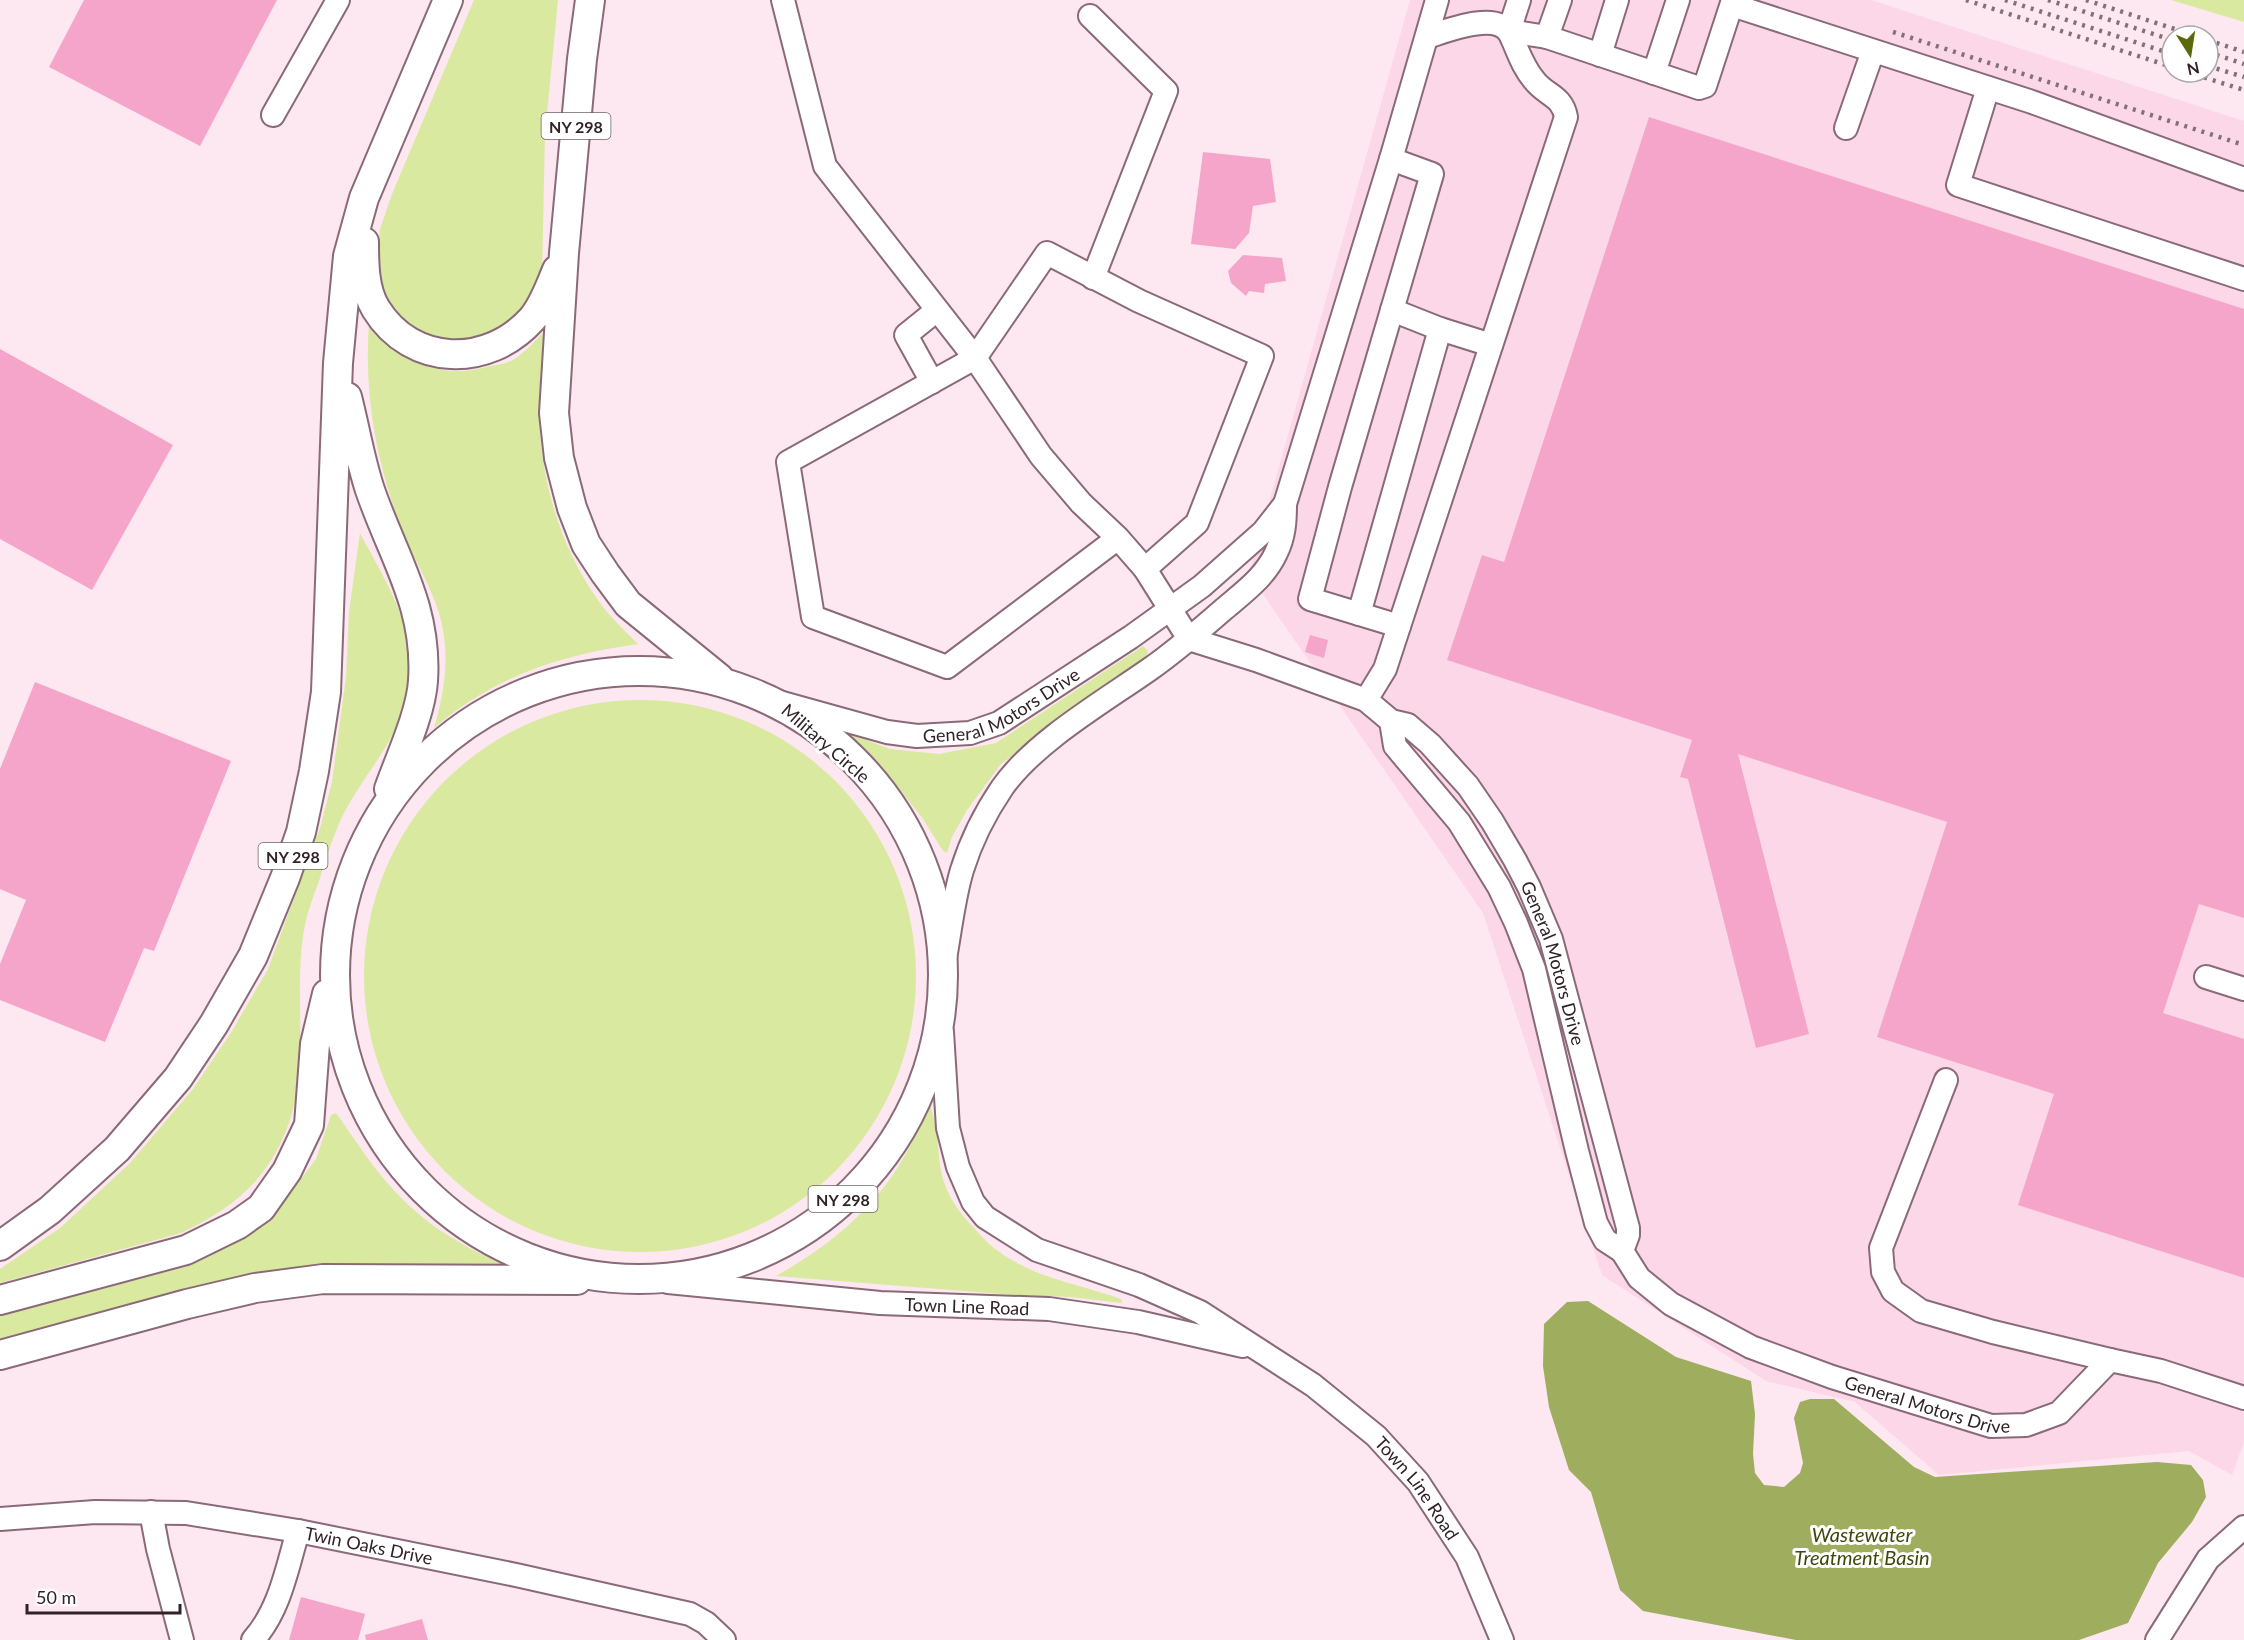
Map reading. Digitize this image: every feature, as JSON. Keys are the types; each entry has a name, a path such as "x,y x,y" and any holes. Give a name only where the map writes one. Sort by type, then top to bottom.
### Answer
{"main road":[{"name":"NY 298","path":"0,1246 50,1210 117,1149 178,1078 214,1024 253,956 285,878 303,822 314,771 326,692 338,363 348,256 363,198 448,0"},
{"path":"577,0 582,60"},
{"name":"NY 298","path":"590,0 582,60 564,253 554,413 559,458 575,517 586,544 628,604 719,678"},
{"path":"363,198 365,279 375,308 394,332 424,350 444,355 470,353 508,340 532,318 543,302 564,253"},
{"name":"NY 298","path":"338,363 370,489 414,600 422,631 423,681 419,703 382,808"},
{"name":"Military Circle","path":"654,671 719,678 779,702 818,731 868,775 898,821 933,896 944,964 942,1032 911,1111 888,1151 860,1184 824,1217 773,1247 668,1282 598,1280 517,1251 470,1227 423,1189 383,1140 364,1107 339,1035 334,1008 333,968 345,887 382,808 427,754 459,728 489,709 546,684 583,675 654,671"},
{"path":"0,1300 186,1250 237,1225 261,1208 287,1171 309,1125 315,1044 333,968"},
{"name":"NY 298","path":"0,1355 199,1301 255,1288 323,1279 598,1280"}],"street":[{"path":"273,115 338,0"},
{"path":"783,0 825,166 975,358 1041,456 1081,503 1118,538 1145,569 1168,609 1189,639"},
{"path":"944,964 962,871 978,829 1003,788 1028,759 1078,719 1189,639 1251,586 1266,570 1277,552 1285,530 1285,504 1391,159 1437,0"},
{"path":"1366,700 1385,669 1566,117 1560,100 1539,86 1530,75 1509,31 1519,0"},
{"path":"1547,37 1560,0"},
{"path":"1600,55 1617,0"},
{"path":"1654,73 1678,0"},
{"path":"1427,37 1480,22 1492,22 1509,31 1547,37 1699,88 1705,86 1733,3 1988,88 2244,179"},
{"path":"1090,16 1166,91 1094,279"},
{"path":"1846,128 1873,51"},
{"path":"1988,88 1958,185 2244,279"},
{"path":"1391,159 1431,174 1340,487 1310,599 1399,626"},
{"path":"1118,538 947,667 813,617 788,462 975,358 1047,253 1094,279 1169,315 1262,356 1197,523 1145,569"},
{"path":"932,381 906,335 937,310"},
{"path":"1392,310 1440,329 1491,345"},
{"path":"1359,614 1440,329"},
{"name":"General Motors Drive","path":"779,702 887,732 917,736 970,733 999,723 1131,637 1202,586 1263,532 1285,504"},
{"name":"General Motors Drive","path":"1189,639 1256,660 1366,700 1391,721 1395,746 1459,822 1499,887 1516,923 1534,969 1596,1223 1605,1240 1622,1251 1639,1278 1671,1304 1751,1347 1832,1377 1990,1426 2026,1425 2060,1413 2110,1360"},
{"path":"2206,977 2244,989"},
{"name":"Town Line Road","path":"942,1032 948,1128 958,1167 973,1202 985,1217 1037,1250 1139,1285 1200,1312 1313,1385 1376,1436 1418,1482 1467,1557 1502,1640"},
{"path":"1946,1080 1881,1248 1883,1272 1893,1291 1921,1311 1993,1332 2161,1371 2244,1398"},
{"name":"Town Line Road","path":"668,1282 880,1303 1049,1309 1138,1322 1262,1350"},
{"name":"Twin Oaks Drive","path":"0,1519 95,1512 186,1513 298,1531 516,1575 690,1614 706,1623 724,1640"},
{"path":"151,1512 158,1549 182,1640"},
{"path":"2157,1640 2208,1559 2244,1527"},
{"path":"253,1640 264,1628 274,1608 298,1531"}],"shaded area":[{"path":"474,0 558,0 545,134 542,273 538,291 512,325 465,344 430,339 406,324 395,312 382,287 378,250 380,229 392,194"},
{"path":"1410,0 1871,0 2244,121 2244,1442 2232,1475 2189,1451 1939,1475 1855,1402 1766,1381 1602,1275 1483,913 1249,574"},
{"path":"2171,0 2244,0 2244,22"},
{"path":"369,323 381,336 407,356 421,364 451,371 468,371 510,361 527,349 547,328 539,406 543,457 553,508 572,556 584,578 607,612 638,644 582,654 505,681 481,694 434,728 444,683 444,637 437,607 402,531 377,447 368,374"},
{"path":"360,533 388,586 403,622 409,641 411,681 401,718 338,825 308,914 301,952 300,1061 297,1088 292,1114 282,1140 274,1156 253,1184 228,1206 198,1225 181,1233 0,1283 0,1269 60,1228 130,1163 193,1089 232,1031 268,969 320,828 332,782 346,677 349,612"},
{"path":"1143,646 1148,651 1147,655 1114,682 1001,764 967,810 952,837 947,853 943,851 923,819 890,777 852,737 858,737 890,749 939,754 996,743"},
{"path":"640,700 694,706 746,721 793,747 835,781 869,823 895,870 910,922 916,976 910,1030 895,1082 869,1129 835,1171 793,1205 746,1231 694,1246 640,1252 586,1246 534,1231 487,1205 445,1171 411,1129 385,1082 370,1030 364,976 370,922 385,870 411,823 445,781 487,747 534,721 586,706"},
{"path":"930,1106 946,1189 960,1212 983,1238 1014,1262 1044,1275 1121,1299 1122,1303 1070,1297 1014,1295 776,1276 832,1239 865,1209 893,1174"},
{"path":"336,1113 369,1160 404,1201 447,1235 513,1269 411,1265 0,1341 0,1313 266,1218 316,1159 331,1115"}],"water":[{"name":"Wastewater Treatment Basin","path":"1588,1301 1676,1357 1751,1381 1755,1414 1753,1454 1755,1473 1764,1485 1784,1487 1800,1473 1803,1463 1794,1418 1800,1402 1810,1399 1834,1399 1914,1467 1935,1477 2157,1462 2191,1465 2203,1480 2206,1497 2192,1522 2158,1563 2128,1623 2079,1640 1796,1640 1643,1611 1620,1590 1591,1492 1569,1470 1549,1407 1543,1366 1544,1324 1567,1302"}],"building":[{"path":"84,0 277,0 200,146 49,67"},
{"path":"1649,117 2244,309 2244,918 2199,904 2163,1013 2244,1039 2244,1278 2018,1205 2054,1094 1877,1037 1947,822 1738,754 1809,1034 1756,1048 1688,779 1680,777 1692,740 1447,660 1482,555 1504,562"},
{"path":"1203,152 1270,159 1276,202 1253,206 1249,233 1235,249 1191,244"},
{"path":"1243,255 1282,258 1286,281 1265,284 1264,293 1249,291 1246,296 1231,283 1228,271"},
{"path":"0,349 173,445 92,590 0,539"},
{"path":"1310,635 1328,640 1324,658 1305,652"},
{"path":"35,682 231,761 154,951 144,948 105,1042 0,1000 0,964 26,900 0,889 0,769"},
{"path":"301,1597 365,1614 358,1640 289,1640"},
{"path":"422,1619 428,1640 366,1640 365,1635"}],"railway":[{"path":"1966,0 2160,63"},
{"path":"2005,0 2160,50"},
{"path":"2048,0 2160,36"},
{"path":"2086,0 2160,24"},
{"path":"1893,32 2244,145"},
{"path":"2220,44 2244,52"},
{"path":"2220,56 2244,64"},
{"path":"2220,70 2244,77"},
{"path":"2220,82 2244,90"}]}
